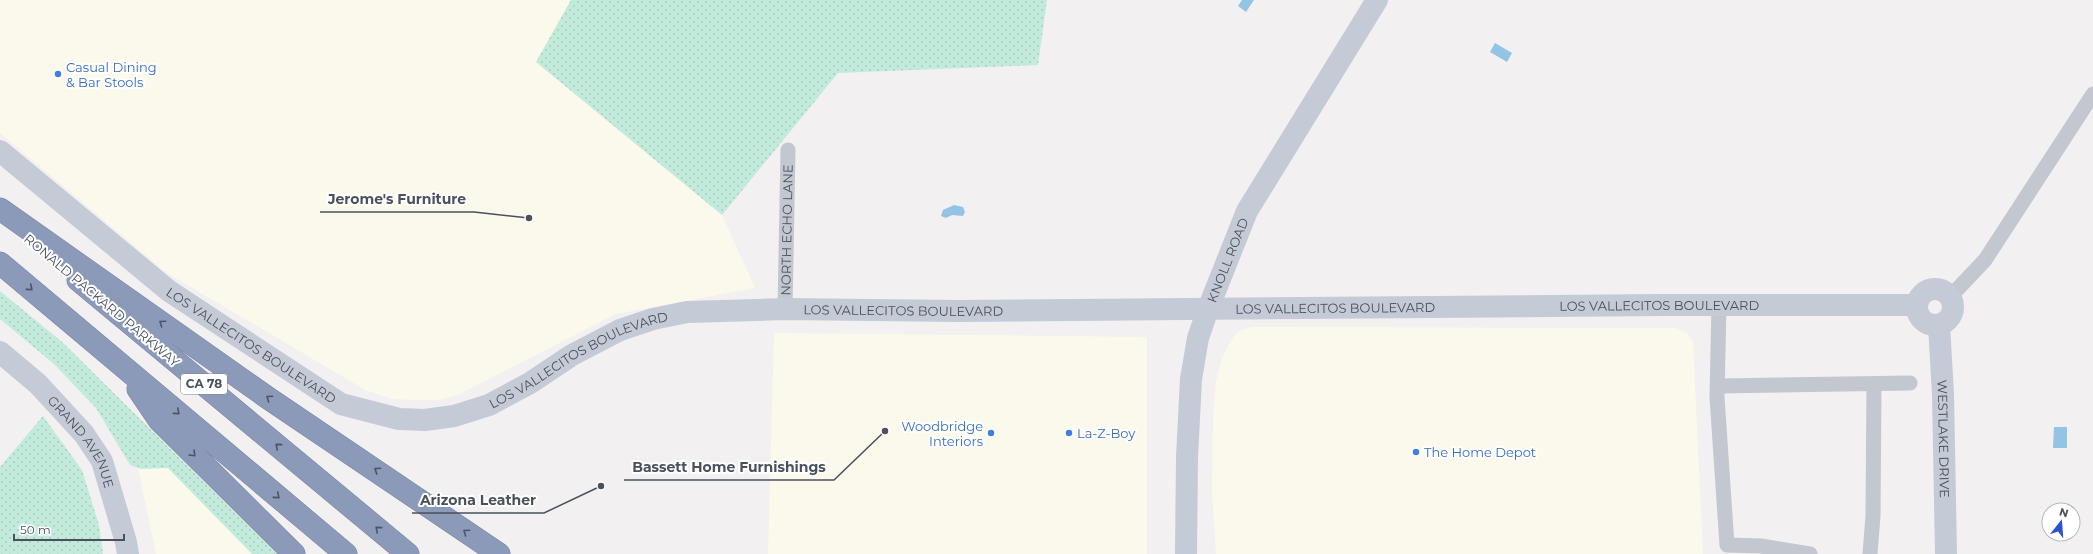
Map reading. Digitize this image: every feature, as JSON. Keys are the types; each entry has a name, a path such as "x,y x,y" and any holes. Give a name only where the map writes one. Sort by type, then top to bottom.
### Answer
{"highway":[{"path":"0,209 268,398 498,554"},
{"name":"RONALD PACKARD PARKWAY","path":"0,214 408,554"},
{"name":"CA 78","path":"0,263 346,554"},
{"path":"126,369 159,420 294,554"}],"street":[{"name":"KNOLL ROAD","path":"1186,554 1186,457 1191,379 1198,338 1247,212 1377,0"},
{"path":"1950,297 1985,260 2093,94"},
{"name":"NORTH ECHO LANE","path":"785,309 788,150"},
{"name":"LOS VALLECITOS BOULEVARD","path":"0,151 169,290 341,404 399,419 425,420 454,416 490,405 530,383 572,355 613,333 653,319 687,312 785,309 958,311 1719,305 1917,305"},
{"path":"1931,290 1942,291 1950,297 1953,306 1951,316 1948,320 1939,325 1927,324 1917,311 1917,305 1922,295 1931,290"},
{"path":"1719,305 1718,386 1727,545 1746,550 1810,554"},
{"name":"WESTLAKE DRIVE","path":"1939,325 1946,554"},
{"name":"GRAND AVENUE","path":"0,352 38,384 84,434 102,461 126,542 128,554"},
{"path":"1718,386 1910,383"},
{"path":"1870,554 1873,516 1874,384"}],"shaded area":[{"path":"0,0 571,0 536,62 722,215 755,288 616,314 458,395 438,400 413,400 393,399 367,391 167,273 0,133"},
{"path":"1252,327 1676,328 1687,333 1693,342 1703,554 1216,554 1212,491 1213,418 1216,381 1222,358 1237,332"},
{"path":"774,333 1147,337 1147,554 768,554"},
{"path":"138,468 168,468 252,554 156,554"}],"green space":[{"path":"571,0 1047,0 1038,65 838,73 722,215 536,62"},
{"path":"0,291 61,341 277,554 252,554 168,468 141,469 130,465 96,408 54,364 0,319"},
{"path":"43,416 82,470 99,525 103,554 0,554 0,467"}],"water":[{"path":"1242,0 1254,0 1246,12 1238,6"},
{"path":"1495,43 1512,53 1507,62 1490,52"},
{"path":"954,205 963,207 965,212 963,216 952,215 946,218 941,216 943,210"},
{"path":"2054,427 2067,427 2067,448 2053,448"}],"place":[{"name":"Casual Dining & Bar Stools","path":"58,74"},
{"name":"Jerome's Furniture","path":"529,218"},
{"name":"Bassett Home Furnishings","path":"885,431"},
{"name":"Woodbridge Interiors","path":"991,433"},
{"name":"La-Z-Boy","path":"1069,433"},
{"name":"The Home Depot","path":"1416,452"},
{"name":"Arizona Leather","path":"601,486"}]}
